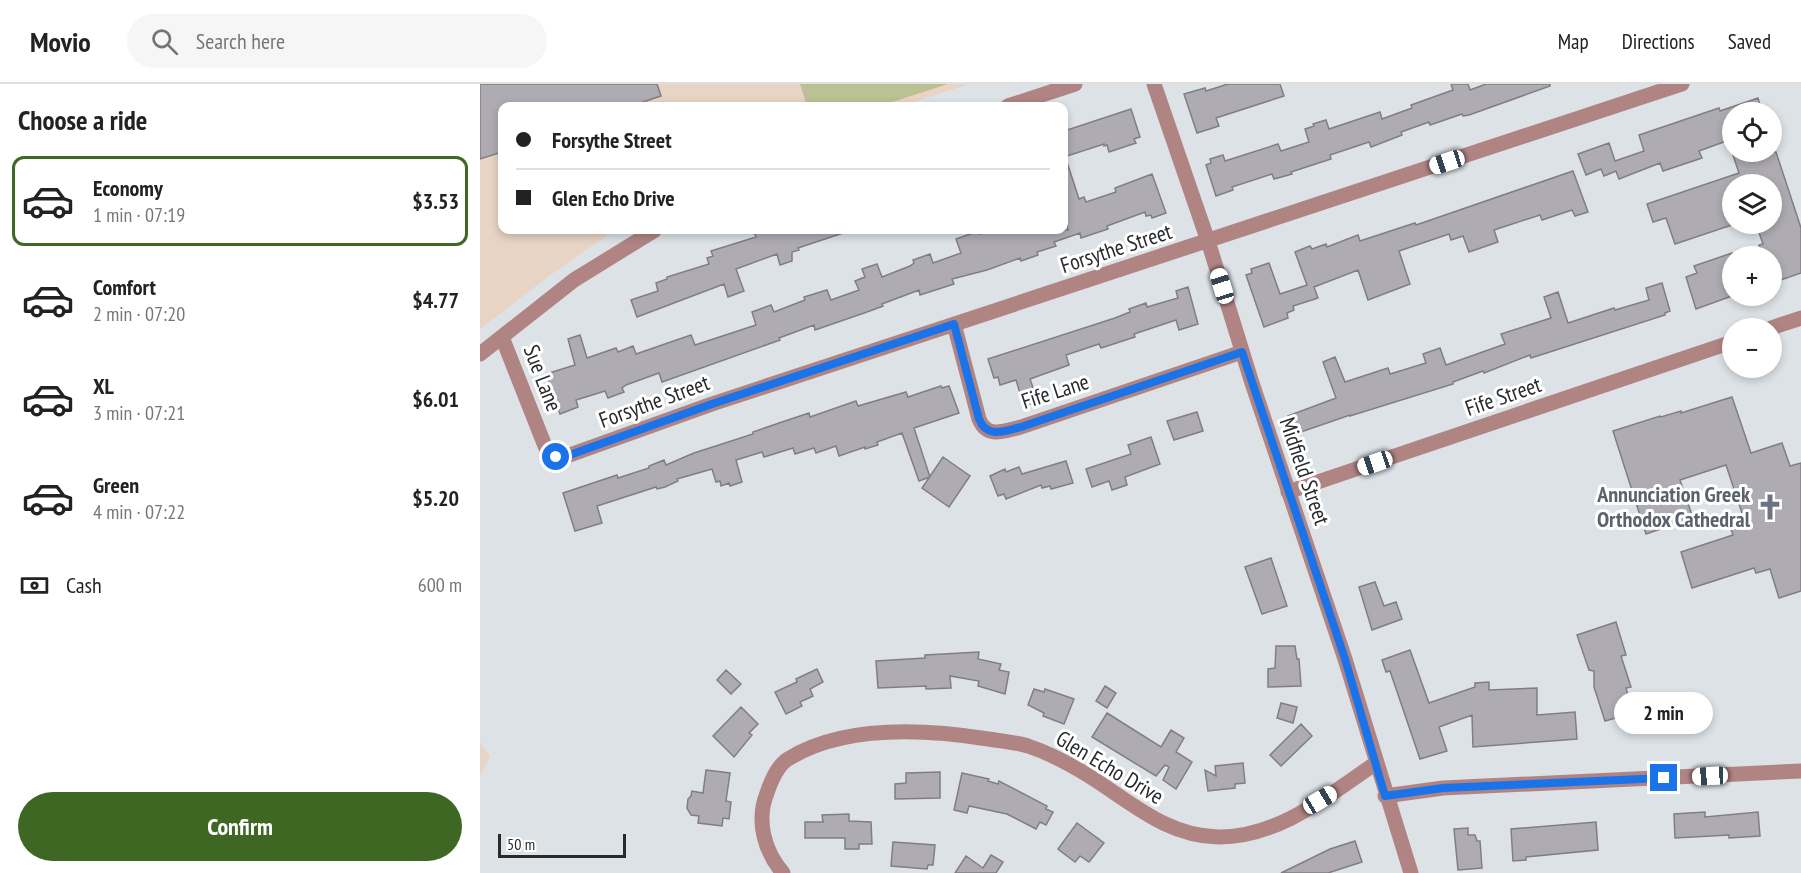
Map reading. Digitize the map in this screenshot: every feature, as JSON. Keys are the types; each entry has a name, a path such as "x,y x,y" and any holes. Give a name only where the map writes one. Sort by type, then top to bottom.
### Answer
{"street":[{"path":"1020,102 1075,84"},
{"name":"Midfield Street","path":"1154,84 1345,659 1385,796 1411,873"},
{"name":"Forsythe Street","path":"564,457 712,404 1682,84"},
{"path":"480,354 574,280 649,234"},
{"path":"1782,324 1801,318"},
{"name":"Fife Lane","path":"954,324 979,419 987,430 995,433 1021,427 1242,352"},
{"name":"Sue Lane","path":"502,337 544,446 556,457 564,457"},
{"name":"Fife Street","path":"1288,492 1722,345"},
{"name":"Glen Echo Drive","path":"783,873 768,849 763,832 764,800 771,780 786,759 850,736 920,732 969,736 1027,746 1059,759 1167,827 1195,835 1219,837 1262,831 1284,822 1339,789 1376,763"},
{"path":"1385,796 1443,788 1801,771"}],"shaded area":[{"path":"480,84 969,84 913,102 498,102 498,234 609,234 480,329"},
{"path":"480,742 490,757 480,775"}],"green space":[{"path":"800,84 948,84 892,102 806,102"}],"building":[{"path":"480,84 657,84 661,96 643,102 498,102 498,153 480,159"},
{"path":"1228,84 1280,84 1284,96 1216,118 1219,126 1197,133 1184,94 1205,88 1206,91"},
{"path":"1451,84 1468,84 1470,90 1486,84 1550,84 1550,86 1469,115 1463,116 1462,114 1430,125 1429,122 1401,132 1402,135 1371,147 1369,142 1330,155 1331,159 1291,172 1292,174 1274,179 1272,174 1232,187 1233,190 1216,196 1206,165 1211,163 1210,159 1223,155 1225,161 1278,144 1281,151 1309,142 1305,129 1314,126 1313,124 1326,120 1329,129 1380,112 1382,119 1412,108 1411,105 1453,90"},
{"path":"1758,98 1759,102 1746,102"},
{"path":"1719,108 1722,110 1722,143 1699,151 1702,158 1663,171 1660,163 1619,179 1616,171 1604,176 1601,169 1586,175 1578,154 1609,143 1615,161 1644,151 1639,135"},
{"path":"1131,109 1140,137 1134,139 1136,143 1109,152 1107,145 1104,146 1104,144 1068,156 1068,130"},
{"path":"1735,162 1779,162 1801,228 1801,273 1782,280 1782,246 1759,245 1763,244 1760,234 1782,234 1782,174 1736,174 1739,173"},
{"path":"1068,165 1079,199 1084,197 1086,202 1116,192 1115,188 1152,174 1166,213 1152,218 1151,215 1146,216 1145,212 1107,226 1108,229 1081,238 1080,233 1054,242 1056,246 1037,252 1038,255 1021,261 1020,258 952,279 954,284 920,295 919,290 882,304 883,306 815,330 814,325 779,338 780,340 662,382 659,373 626,385 622,388 624,392 608,398 605,391 576,400 578,407 560,414 546,374 575,365 568,339 580,335 587,358 616,348 618,352 633,346 636,354 691,335 695,345 756,325 752,312 771,305 774,312 805,300 804,297 827,290 831,300 859,290 855,281 865,277 862,269 877,264 882,277 910,266 914,263 913,260 930,254 933,263 961,253 956,239 970,234 1068,234"},
{"path":"1573,171 1588,212 1575,216 1572,210 1542,220 1540,215 1494,230 1498,242 1469,252 1463,236 1451,240 1449,234 1399,251 1410,284 1368,300 1358,270 1314,287 1318,298 1293,306 1294,310 1287,313 1288,318 1264,327 1246,275 1252,273 1251,269 1269,263 1280,294 1307,285 1295,252 1310,246 1312,249 1326,244 1327,247 1358,235 1360,241 1415,223 1416,225"},
{"path":"1722,179 1722,228 1675,244 1666,218 1653,222 1647,204"},
{"path":"754,234 840,234 798,248 799,250 792,252 792,261 780,265 777,254 736,269 744,291 728,297 724,284 637,317 631,300 658,291 656,283 667,277 709,264 707,258 713,256 711,251 756,237"},
{"path":"1722,256 1722,300 1696,309 1686,277 1697,273 1694,266"},
{"path":"1662,283 1670,311 1665,315 1531,358 1530,355 1453,382 1453,384 1295,434 1288,416 1336,398 1323,362 1335,357 1345,382 1388,368 1390,374 1426,363 1423,354 1440,348 1446,365 1505,344 1501,334 1551,318 1544,297 1558,292 1568,323 1614,308 1615,310 1649,300 1646,288"},
{"path":"1188,287 1198,324 1179,330 1176,320 1101,348 1099,344 1066,355 1069,365 1030,379 1038,402 1024,406 1016,380 1000,385 998,377 994,378 988,359 1115,318 1130,312 1129,309 1146,303 1147,307 1178,298 1176,291"},
{"path":"941,386 942,388 949,386 959,413 914,428 930,477 919,481 902,433 877,442 878,445 839,456 836,446 816,453 814,448 795,454 793,448 764,457 762,452 736,460 742,482 721,486 720,481 716,482 712,469 677,479 678,481 665,487 657,489 656,487 597,506 602,523 575,531 563,493 617,475 618,478 649,468 664,460 666,465 809,413 810,417 856,401 858,406 906,392 908,397"},
{"name":"Annunciation Greek Orthodox Cathedral","path":"1732,397 1751,453 1782,443 1790,466 1801,463 1801,591 1779,598 1770,569 1756,573 1754,568 1692,588 1681,552 1733,535 1731,529 1740,526 1739,520 1744,519 1726,465 1680,480 1693,518 1646,534 1613,431"},
{"path":"1197,412 1203,431 1174,440 1167,421"},
{"path":"1151,437 1160,464 1125,477 1127,485 1112,490 1109,481 1092,487 1086,469 1131,454 1128,445"},
{"path":"943,457 970,476 949,507 922,488"},
{"path":"1066,461 1073,483 1051,489 1050,486 1042,488 1041,485 1006,499 1004,494 998,496 990,476 1005,469 1006,472 1019,467 1022,474"},
{"path":"1271,558 1287,606 1262,614 1245,567"},
{"path":"1375,582 1384,606 1396,602 1402,619 1372,630 1359,587"},
{"path":"1616,622 1626,655 1621,656 1631,687 1626,688 1633,713 1605,721 1594,687 1594,671 1589,670 1577,635"},
{"path":"1276,646 1295,646 1297,659 1299,659 1301,686 1268,687 1268,669 1275,668"},
{"path":"1410,650 1429,703 1475,687 1475,683 1489,682 1489,690 1537,688 1537,715 1575,712 1577,739 1473,747 1472,715 1439,727 1447,751 1420,759 1390,671 1386,672 1382,660"},
{"path":"979,652 978,659 1001,664 999,670 1009,672 1005,694 978,686 979,681 950,676 951,688 926,689 926,686 878,688 876,661"},
{"path":"817,669 823,682 810,689 813,696 800,702 802,706 786,714 775,692"},
{"path":"726,670 741,684 731,694 717,680"},
{"path":"1105,686 1116,693 1107,708 1096,701"},
{"path":"1034,689 1044,692 1045,689 1074,699 1064,724 1043,716 1044,713 1028,705"},
{"path":"1281,703 1297,707 1293,723 1277,718"},
{"path":"741,707 758,724 749,733 752,735 734,757 713,736"},
{"path":"1107,713 1161,747 1171,730 1184,738 1176,752 1192,762 1176,789 1163,780 1169,767 1165,765 1156,776 1092,737"},
{"path":"1301,724 1312,736 1281,766 1270,755"},
{"path":"1243,763 1245,783 1235,784 1235,788 1208,791 1205,770 1216,776 1215,766"},
{"path":"706,770 730,773 726,801 731,802 729,819 723,818 722,826 698,823 699,816 691,815 687,808 692,791 703,793"},
{"path":"940,772 940,798 895,799 895,784 906,783 906,773"},
{"path":"962,773 989,779 988,781 998,784 999,781 1047,806 1046,809 1053,812 1046,825 1040,822 1036,829 1007,814 969,806 967,813 954,810"},
{"path":"1705,812 1705,817 1758,812 1760,836 1675,838 1674,814"},
{"path":"849,814 849,821 871,822 872,844 859,844 859,849 845,849 845,838 805,838 805,822 823,822 822,815"},
{"path":"1596,822 1598,850 1526,857 1526,860 1513,861 1511,829"},
{"path":"1077,823 1104,843 1089,862 1080,856 1075,862 1058,849"},
{"path":"1468,828 1468,835 1475,835 1477,841 1480,841 1482,868 1458,870 1454,829"},
{"path":"1355,841 1362,862 1328,873 1281,873 1330,849"},
{"path":"893,842 935,845 933,865 928,865 927,869 891,866"},
{"path":"991,855 1003,862 996,873 955,873 966,856 983,868"}],"place":[{"name":"Annunciation Greek Orthodox Cathedral","path":"1770,507"}],"route":[{"path":"556,457 564,457 712,404 954,324 979,419 987,430 995,433 1021,427 1242,352 1345,659 1385,796 1443,788 1664,778"}]}
